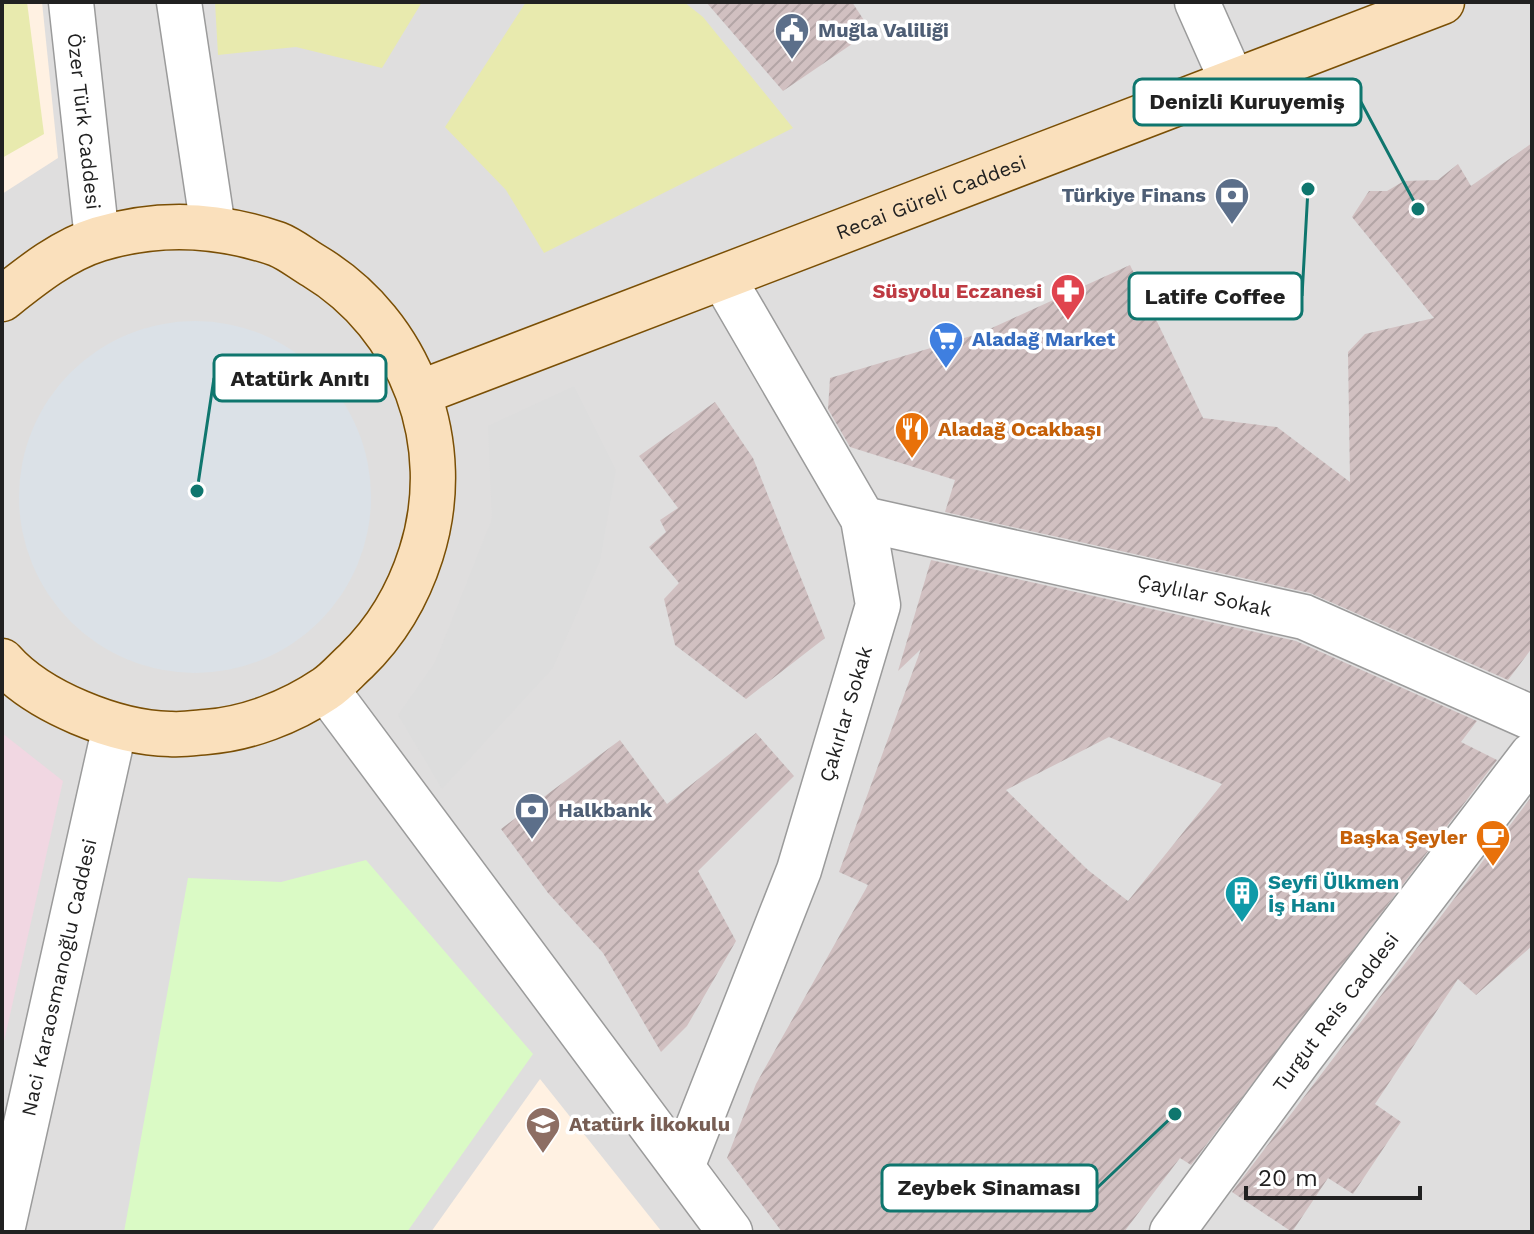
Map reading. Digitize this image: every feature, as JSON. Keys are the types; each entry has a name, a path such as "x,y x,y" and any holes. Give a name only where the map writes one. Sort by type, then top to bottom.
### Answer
{"main road":[{"name":"Recai Güreli Caddesi","path":"419,393 1442,2"},
{"path":"2,299 46,264 97,239 155,227 213,228 280,245 340,281 387,331 419,393 434,457 431,524 411,587 375,643 326,689 277,715 224,730 169,734 115,726 58,703 2,661"}],"street":[{"name":"Özer Türk Caddesi","path":"71,2 97,239"},
{"path":"179,2 213,228"},
{"path":"1197,2 1233,83"},
{"name":"Çakırlar Sokak","path":"682,1167 799,870 878,605 863,519 723,278"},
{"name":"Çaylılar Sokak","path":"863,519 1304,617 1532,718"},
{"path":"326,689 730,1232"},
{"name":"Naci Karaosmanoğlu Caddesi","path":"2,1231 115,726"},
{"name":"Turgut Reis Caddesi","path":"1172,1232 1301,1057 1532,755"}],"shaded area":[{"path":"2,2 1532,2 1532,1232 2,1232"},
{"path":"2,2 42,2 58,158 2,194"},
{"path":"195,321 229,324 262,334 307,361 331,385 358,430 368,463 371,497 368,531 358,564 331,609 307,633 262,660 229,670 195,673 161,670 128,660 83,633 59,609 32,564 22,531 19,497 22,463 32,430 59,385 83,361 128,334 161,324"},
{"path":"574,386 616,470 600,561 553,668 442,789 398,715 435,662 492,519 488,426"},
{"path":"2,733 63,781 2,1050"},
{"name":"Atatürk İlkokulu","path":"540,1079 662,1232 431,1232"}],"green space":[{"path":"2,2 27,2 44,134 2,158"},
{"path":"215,2 422,2 382,68 296,47 218,55"},
{"path":"526,2 684,2 703,17 793,128 544,253 506,190 445,127"},
{"path":"366,860 533,1054 407,1232 124,1232 188,878 281,882"}],"building":[{"name":"Muğla Valiliği","path":"706,2 852,2 871,31 783,91"},
{"path":"1532,143 1532,648 1508,680 1310,593 945,512 955,480 850,447 828,409 830,378 981,333 1130,265 1203,418 1277,427 1350,482 1348,352 1365,334 1434,318 1352,217 1369,191 1387,191 1404,181 1438,180 1458,164 1471,186"},
{"path":"715,402 753,458 825,638 746,699 675,645 664,599 679,583 649,547 666,532 660,520 678,508 639,456"},
{"path":"931,560 1296,641 1477,721 1461,742 1497,760 1191,1165 1180,1158 1124,1232 782,1232 727,1158 756,1084 868,885 839,872 921,649 898,671","holes":["1109,737 1222,784 1128,901 1088,870 1006,790"]},
{"path":"756,733 794,776 698,871 736,941 687,1026 661,1052 603,953 548,893 501,829 620,740 667,804"},
{"path":"1532,796 1532,946 1476,995 1458,979 1375,1104 1401,1122 1353,1194 1328,1178 1292,1232 1232,1192"}],"place":[{"name":"Muğla Valiliği","path":"792,61"},
{"name":"Latife Coffee","path":"1308,189"},
{"name":"Denizli Kuruyemiş","path":"1418,209"},
{"name":"Türkiye Finans","path":"1232,226"},
{"name":"Süsyolu Eczanesi","path":"1068,322"},
{"name":"Aladağ Market","path":"946,370"},
{"name":"Aladağ Ocakbaşı","path":"912,460"},
{"name":"Atatürk Anıtı","path":"197,491"},
{"name":"Halkbank","path":"532,841"},
{"name":"Başka Şeyler","path":"1493,868"},
{"name":"Seyfi Ülkmen İş Hanı","path":"1242,924"},
{"name":"Zeybek Sinaması","path":"1175,1114"},
{"name":"Atatürk İlkokulu","path":"543,1155"}]}
